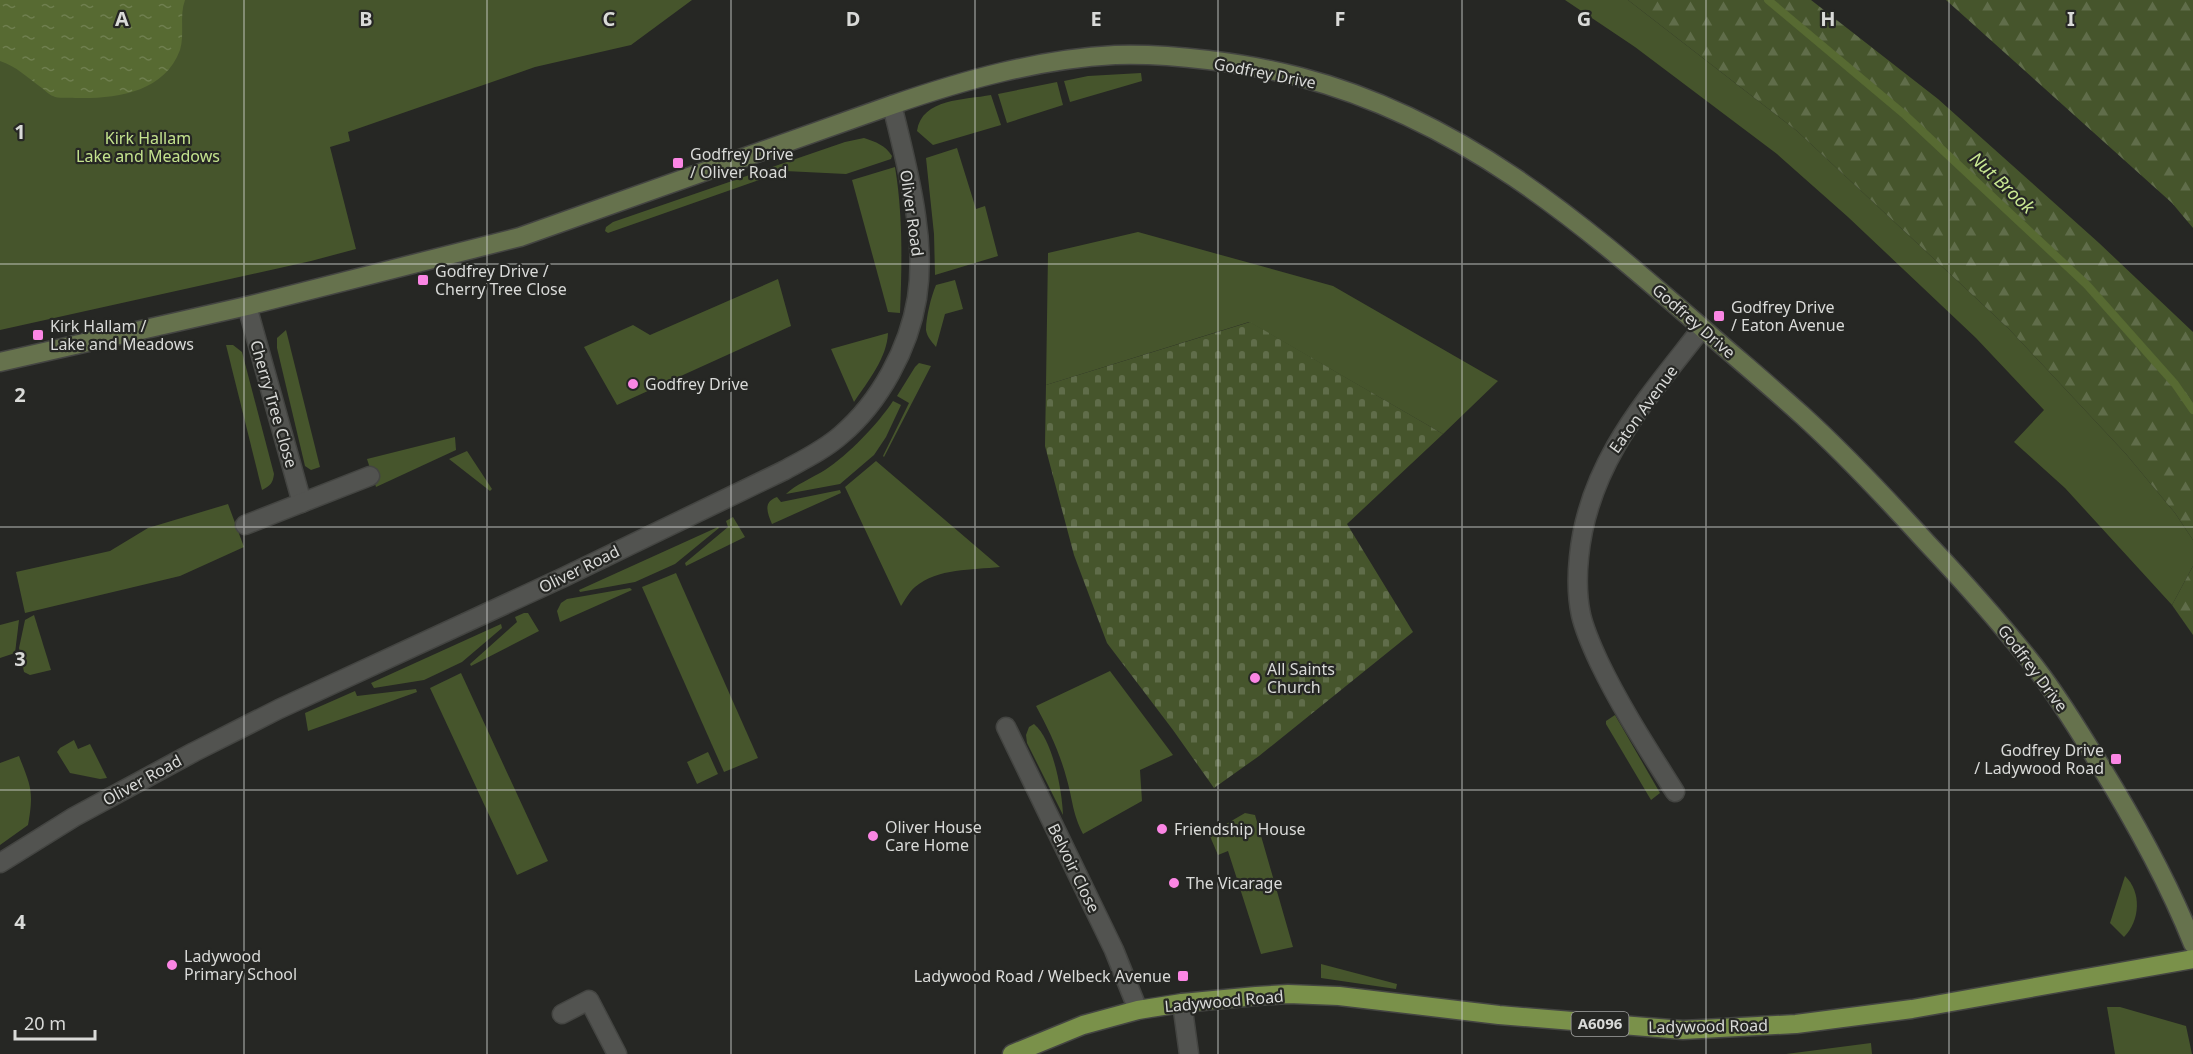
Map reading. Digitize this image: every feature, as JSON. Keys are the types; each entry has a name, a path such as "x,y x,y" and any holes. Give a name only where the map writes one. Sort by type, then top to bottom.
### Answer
{"main road":[{"name":"Ladywood Road","path":"1012,1054 1083,1025 1138,1010 1256,996 1330,996 1499,1015 1683,1030 1796,1024 1912,1009 2193,959"}],"street":[{"name":"Godfrey Drive","path":"0,362 247,306 520,237 941,88 1001,72 1067,60 1117,55 1194,60 1251,67 1300,77 1368,99 1413,118 1467,145 1516,177 1615,252 1805,418 1891,504 2030,660 2072,720 2111,782 2163,877 2193,944"},
{"name":"Oliver Road","path":"0,863 74,817 194,752 279,709 562,578 783,471 841,436 880,390 898,358 911,324 917,297 919,258 916,217 892,105"},
{"name":"Cherry Tree Close","path":"247,306 302,503"},
{"name":"Eaton Avenue","path":"1675,792 1616,697 1591,643 1581,616 1578,571 1585,514 1609,456 1622,434 1702,328"},
{"path":"245,525 370,476"},
{"name":"Belvoir Close","path":"1006,727 1114,950 1138,1010"},
{"path":"562,1014 589,1000 618,1054"},
{"path":"1182,1003 1189,1054"}],"green space":[{"name":"Kirk Hallam Lake and Meadows","path":"0,0 692,0 631,45 535,67 348,132 350,141 330,147 356,249 0,330"},
{"path":"1565,0 1628,0 1797,131 2009,329 2126,454 2175,513 2193,540 2193,566 2172,605 2065,488 2014,442 2044,410 1976,338 1848,217 1777,154 1635,47"},
{"path":"1628,0 1811,0 1938,99 2099,243 2193,332 2193,540 2175,513 2126,454 2009,329 1797,131"},
{"path":"1946,0 2193,0 2193,228 2172,203"},
{"path":"1141,73 1142,81 1070,102 1064,81 1088,76"},
{"path":"1057,82 1063,105 1007,123 998,94"},
{"path":"991,95 1001,125 933,145 917,131 927,112 936,106 946,102"},
{"path":"864,138 883,147 892,156 891,159 846,174 785,171 608,233 605,231 606,227 613,222 845,142"},
{"path":"957,148 976,209 985,206 998,256 935,275 934,234 926,158"},
{"path":"895,167 901,221 900,313 888,312 852,180"},
{"path":"1138,232 1333,286 1498,381 1443,434 1249,322 1046,385 1048,253"},
{"path":"778,279 791,326 617,405 584,347 633,325 650,335"},
{"path":"955,280 963,309 945,314 936,347 926,330 931,301 936,285"},
{"path":"1250,322 1443,434 1347,524 1413,632 1259,756 1214,788 1107,643 1074,555 1045,446 1046,385"},
{"path":"286,330 320,467 311,470 305,466 277,348 277,338"},
{"path":"888,333 880,360 871,378 854,402 831,349"},
{"path":"226,345 233,345 242,352 274,474 271,484 262,490"},
{"path":"919,363 931,366 884,457 909,403 897,396"},
{"path":"893,401 901,405 886,437 874,455 840,484 786,494 825,470 853,448"},
{"path":"455,437 456,450 376,487 367,459"},
{"path":"467,451 492,489 490,491 449,459"},
{"path":"876,461 1000,567 956,571 934,576 915,587 901,606 845,487"},
{"path":"840,490 841,493 772,524 767,508 770,502 777,497 781,502"},
{"path":"228,504 244,547 180,576 25,613 16,572 110,551 148,528"},
{"path":"733,517 745,537 686,566 685,563 728,527 726,521"},
{"path":"718,527 675,564 635,582 580,592 579,590"},
{"path":"2193,566 2193,635 2172,605"},
{"path":"676,573 758,758 724,772 642,587"},
{"path":"630,588 632,590 560,622 557,611 561,603 567,599"},
{"path":"528,613 539,631 471,666 470,664 517,622 515,617"},
{"path":"34,615 51,670 30,675 24,672 19,648 25,620"},
{"path":"19,620 15,653 0,658 0,625"},
{"path":"501,624 502,628 462,662 424,680 374,688 371,683"},
{"path":"1110,671 1173,755 1140,770 1142,801 1083,834 1061,760 1036,706"},
{"path":"461,673 548,861 517,875 430,688"},
{"path":"416,689 417,692 308,731 305,713 355,691 357,696"},
{"path":"1615,715 1660,793 1651,800 1606,724 1606,721"},
{"path":"1034,724 1041,731 1051,753 1061,792 1063,815 1027,743 1026,735 1029,727"},
{"path":"74,740 78,749 90,744 107,778 100,779 70,773 57,752"},
{"path":"708,752 718,774 697,784 687,762"},
{"path":"19,756 30,789 31,804 28,825 0,845 0,763"},
{"path":"1245,813 1255,815 1293,947 1261,954 1228,851 1218,855 1209,834"},
{"path":"2125,876 2134,890 2137,906 2133,923 2124,937 2110,923"},
{"path":"1321,964 1397,984 1396,989 1321,978"},
{"path":"2107,1007 2120,1007 2186,1026 2192,1054 2115,1054"},
{"path":"1871,1043 1872,1054 1786,1054"}],"water":[{"path":"0,0 185,0 180,50 173,64 162,76 136,90 106,97 55,97 17,69 0,61"}],"waterway":[{"name":"Nut Brook","path":"1768,0 1905,115 2087,285 2175,384 2193,410"}],"place":[{"name":"Godfrey Drive / Oliver Road","path":"678,163"},
{"name":"Godfrey Drive / Cherry Tree Close","path":"423,280"},
{"name":"Godfrey Drive / Eaton Avenue","path":"1719,316"},
{"name":"Kirk Hallam / Lake and Meadows","path":"38,335"},
{"name":"Godfrey Drive","path":"633,384"},
{"name":"All Saints Church","path":"1255,678"},
{"name":"Godfrey Drive / Ladywood Road","path":"2116,759"},
{"name":"Friendship House","path":"1162,829"},
{"name":"Oliver House Care Home","path":"873,836"},
{"name":"The Vicarage","path":"1174,883"},
{"name":"Ladywood Primary School","path":"172,965"},
{"name":"Ladywood Road / Welbeck Avenue","path":"1183,976"}]}
